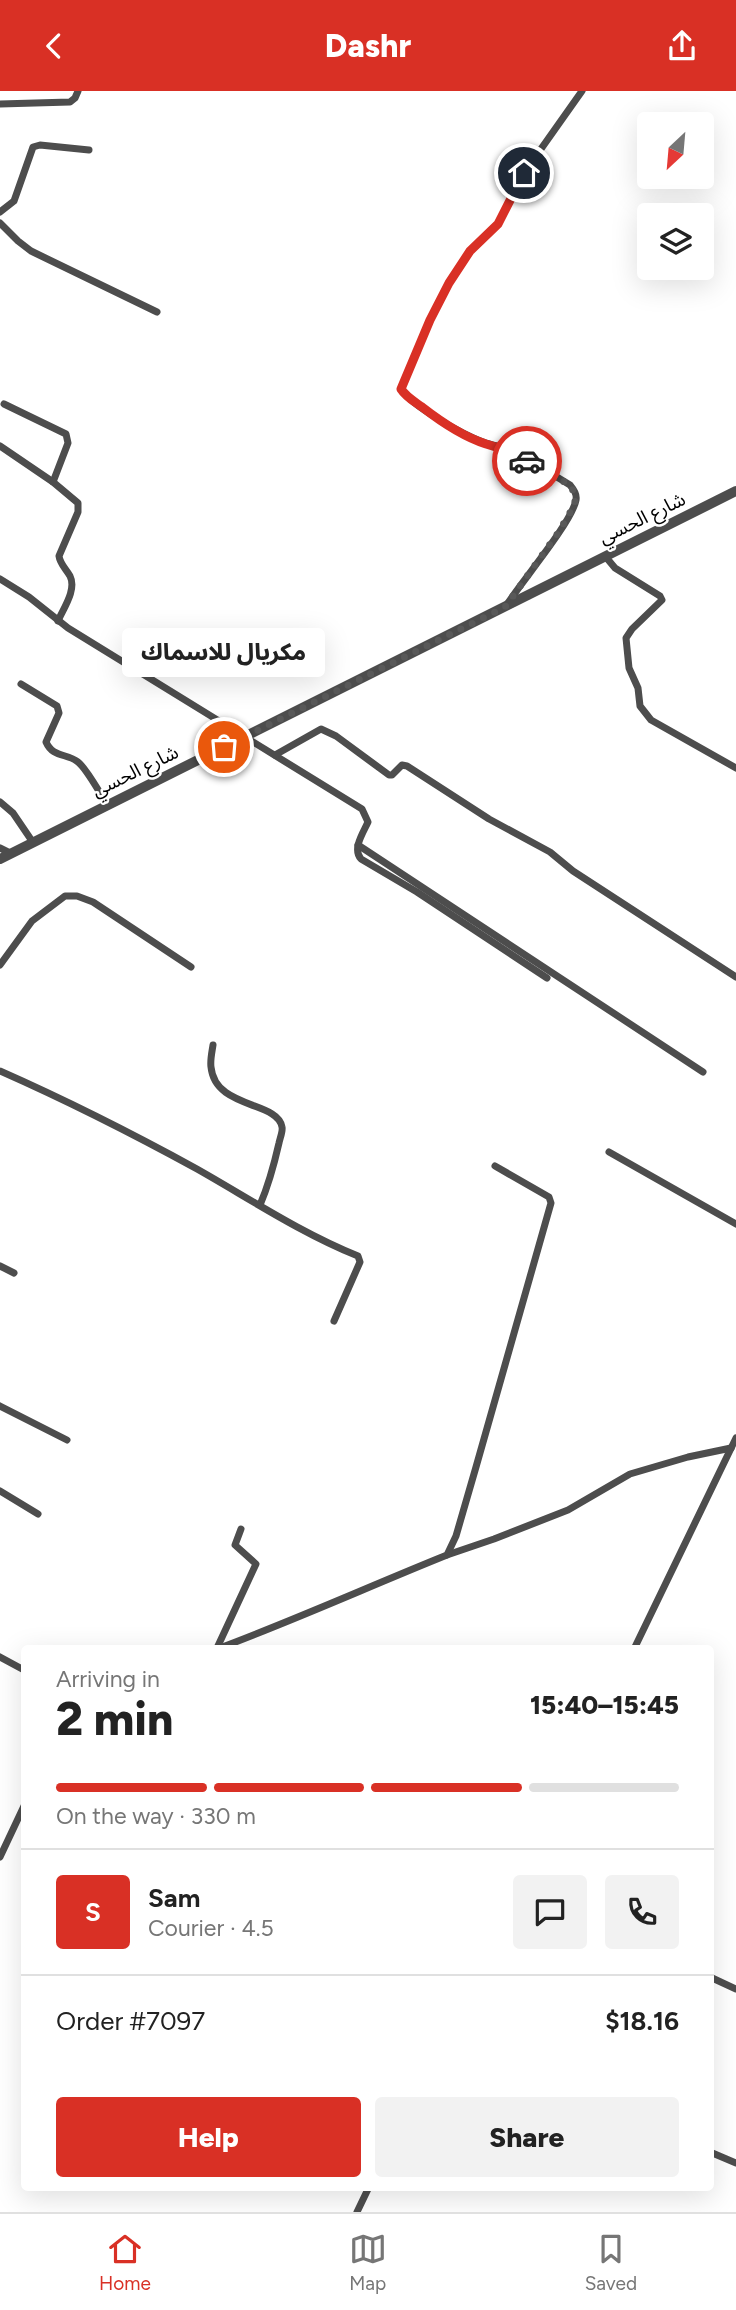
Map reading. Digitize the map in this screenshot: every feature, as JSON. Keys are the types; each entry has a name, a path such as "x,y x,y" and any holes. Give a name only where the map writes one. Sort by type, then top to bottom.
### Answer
{"street":[{"path":"0,104 70,102 78,91"},
{"path":"505,607 558,533 574,506 575,491 570,485 503,448 485,443 453,427 404,394 401,389 449,283 470,251 498,224 524,173 582,91"},
{"path":"0,212 14,201 33,147 37,145 89,150"},
{"path":"0,223 31,251 157,312"},
{"path":"4,404 66,434 68,443 53,482"},
{"path":"0,446 53,482 74,498 79,506 59,555 59,561 70,576 72,585 58,621"},
{"name":"شارع الحسي","path":"3,853 244,737 736,491"},
{"path":"604,556 614,568 660,596 662,600 626,638 629,668 638,688 640,706 644,713 651,720 736,768"},
{"path":"0,579 29,597 58,621 362,809 368,822 358,845 357,855 360,859 417,892 547,978"},
{"path":"21,684 57,706 58,713 47,742 48,747 62,757 79,762 107,804"},
{"path":"275,755 321,729 336,736 389,775 402,765 407,766 489,819 550,852 573,871 736,977"},
{"path":"0,801 13,813 32,841"},
{"path":"358,845 703,1072"},
{"path":"0,965 32,921 65,896 77,896 93,902 191,967"},
{"path":"213,1045 211,1068 223,1091 232,1098 265,1110 278,1119 282,1127 272,1178 260,1205"},
{"path":"0,1071 71,1102 306,1232 358,1256 360,1262 334,1321"},
{"path":"609,1152 736,1224"},
{"path":"447,1555 456,1536 477,1468 551,1203 549,1198 495,1166"},
{"path":"0,1266 14,1273"},
{"path":"0,1406 67,1440"},
{"path":"637,1645 736,1438"},
{"path":"225,1645 290,1622 338,1599 447,1555 568,1510 630,1474 731,1448"},
{"path":"0,1491 38,1514"},
{"path":"218,1645 256,1564 235,1545 241,1529"},
{"path":"0,1657 21,1668"},
{"path":"0,1857 21,1812"},
{"path":"714,1979 736,1989"},
{"path":"714,2154 736,2163"},
{"path":"357,2212 367,2191"}],"way so far":[{"path":"224,747 505,607 558,533 576,501 575,491 570,485 527,461"}],"place":[{"name":"مكريال للاسماك","path":"224,747"}],"route":[{"path":"524,173 498,224 474,246 449,283 401,389 430,414 465,434 503,448 527,461"}]}
